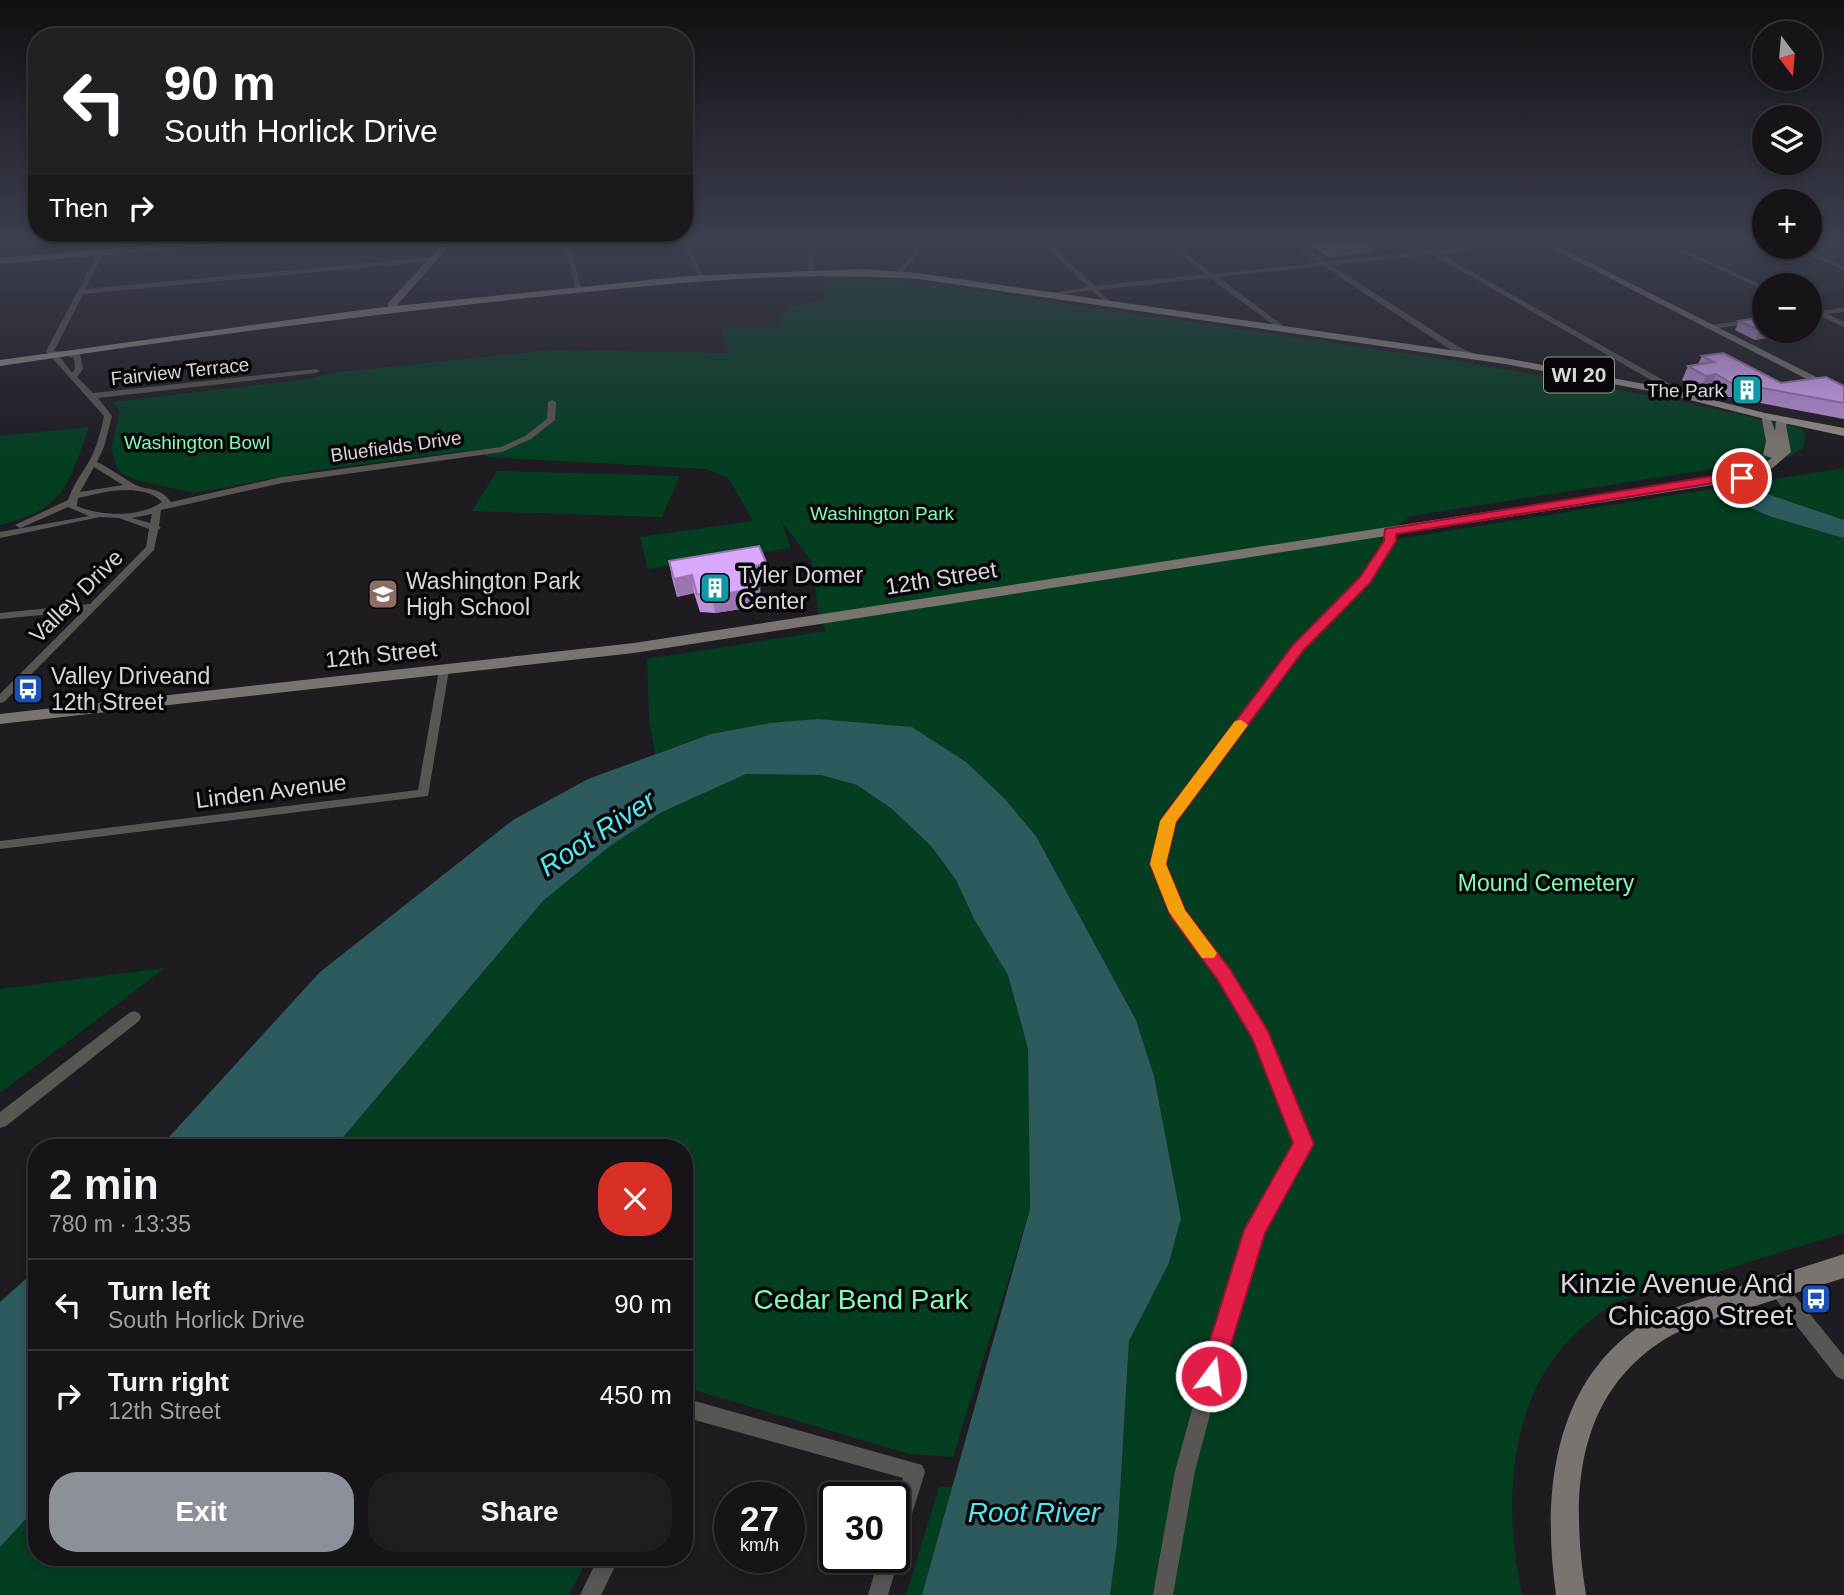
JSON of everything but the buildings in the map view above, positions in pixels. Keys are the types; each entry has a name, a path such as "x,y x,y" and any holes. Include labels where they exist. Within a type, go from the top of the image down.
{"main road":[{"name":"WI 20","path":"0,363 56,353 372,312"},
{"name":"WI 20","path":"1162,312 1471,356 1665,391 1786,421 1843,426"},
{"name":"WI 20","path":"1687,396 1843,426"},
{"path":"1765,416 1781,415 1843,426"}],"street":[{"path":"56,353 72,312"},
{"path":"1260,312 1283,330"},
{"path":"1400,312 1471,356"},
{"path":"1539,312 1667,386 1665,391"},
{"path":"1682,312 1844,395"},
{"path":"1822,316 1844,325"},
{"path":"1711,327 1752,322"},
{"path":"56,353 68,373 103,407 108,416 93,463 85,471 73,499 75,510 156,528"},
{"path":"56,353 77,356 79,369 74,376"},
{"name":"Fairview Terrace","path":"90,396 316,371"},
{"name":"Bluefields Drive","path":"160,508 220,493 346,470 502,449 541,430 551,420 552,402"},
{"name":"12th Street","path":"1720,478 1766,459 1772,450 1772,439 1765,416"},
{"name":"12th Street","path":"0,719 634,648 1720,478 1742,478 1774,466 1785,452 1780,424 1786,421"},
{"path":"93,463 133,488"},
{"path":"0,533 101,489 133,488 160,494"},
{"name":"Bluefields Drive","path":"160,494 220,493"},
{"name":"Valley Drive","path":"0,700 151,548 160,508 167,500 160,494"},
{"path":"0,533 160,508"},
{"path":"1163,1595 1185,1471 1230,1305 1255,1230 1303,1144 1261,1037 1224,974 1177,912 1158,864 1168,821 1298,648 1365,580 1390,541 1390,531"},
{"path":"0,616 92,607"},
{"name":"Linden Avenue","path":"0,845 424,793 444,670"},
{"path":"0,1121 134,1017"},
{"path":"1571,1595 1563,1539 1564,1487 1571,1446 1579,1423 1604,1377 1625,1354 1652,1333 1693,1314 1844,1266"},
{"path":"1777,1287 1844,1371"},
{"path":"693,1410 915,1472 910,1488"},
{"path":"590,1595 605,1566"},
{"path":"878,1595 885,1573"}],"green space":[{"path":"784,312 1124,312 1470,363 1683,402 1796,427 1805,432 1803,448 1789,457 1411,516 1390,531 1385,541 1844,468 1844,1233 1626,1299 1611,1306 1577,1332 1551,1363 1532,1397 1520,1434 1512,1514 1522,1595 1110,1595 1117,1543 1129,1341 1169,1263 1181,1218 1154,1076 1136,1020 1036,836 1005,799 966,762 912,727 770,723 711,734 655,754 649,718 647,659 826,631 818,611 812,562 781,521 791,548 648,569 640,537 753,521 728,478 706,469 487,457 483,449 318,470 194,493 136,480 121,473 116,466 111,447 120,413 113,402 309,379 330,373 552,350 729,353 722,328 781,328 780,316"},
{"name":"Washington Bowl","path":"89,427 69,479 52,502 39,511 0,525 0,436"},
{"path":"497,471 680,476 662,517 472,511"},
{"name":"Cedar Bend Park","path":"745,774 821,775 857,785 892,809 931,846 956,880 974,919 1008,975 1028,1049 1030,1209 953,1457 909,1454 693,1390 693,1139 342,1139 543,901 610,846 662,812"},
{"path":"165,968 0,1093 0,989"},
{"path":"939,1487 954,1487 922,1595 906,1595"},
{"path":"28,1517 28,1566 584,1566 569,1595 0,1595 0,1547"}],"water":[{"path":"1755,490 1844,520 1844,538 1772,517 1727,498 1731,493"},
{"name":"Root River","path":"818,719 912,727 966,762 1005,799 1036,836 1136,1020 1154,1076 1181,1218 1169,1263 1129,1341 1117,1543 1110,1595 922,1595 1030,1209 1028,1049 1008,975 974,919 956,880 931,846 892,809 857,785 821,775 746,774 662,812 610,846 543,901 342,1139 167,1139 320,972 513,820 588,779 711,734 770,723"},
{"path":"28,1277 28,1517 0,1547 0,1302"}],"slow traffic":[{"path":"1208,953 1177,912 1158,864 1168,821 1241,725"}],"place":[{"name":"The Park","path":"1747,390"},
{"name":"Tyler Domer Center","path":"715,588"},
{"name":"Washington Park High School","path":"383,594"},
{"name":"Valley Driveand 12th Street","path":"28,689"},
{"name":"Kinzie Avenue And Chicago Street","path":"1816,1299"}],"route":[{"path":"1211,1376 1230,1305 1255,1230 1303,1144 1261,1037 1224,974 1177,912 1158,864 1168,821 1298,648 1365,580 1390,541 1390,531 1720,478 1742,478"}],"park label":[{"name":"Washington Park","path":"882,513"},
{"name":"Mound Cemetery","path":"1546,883"}]}
